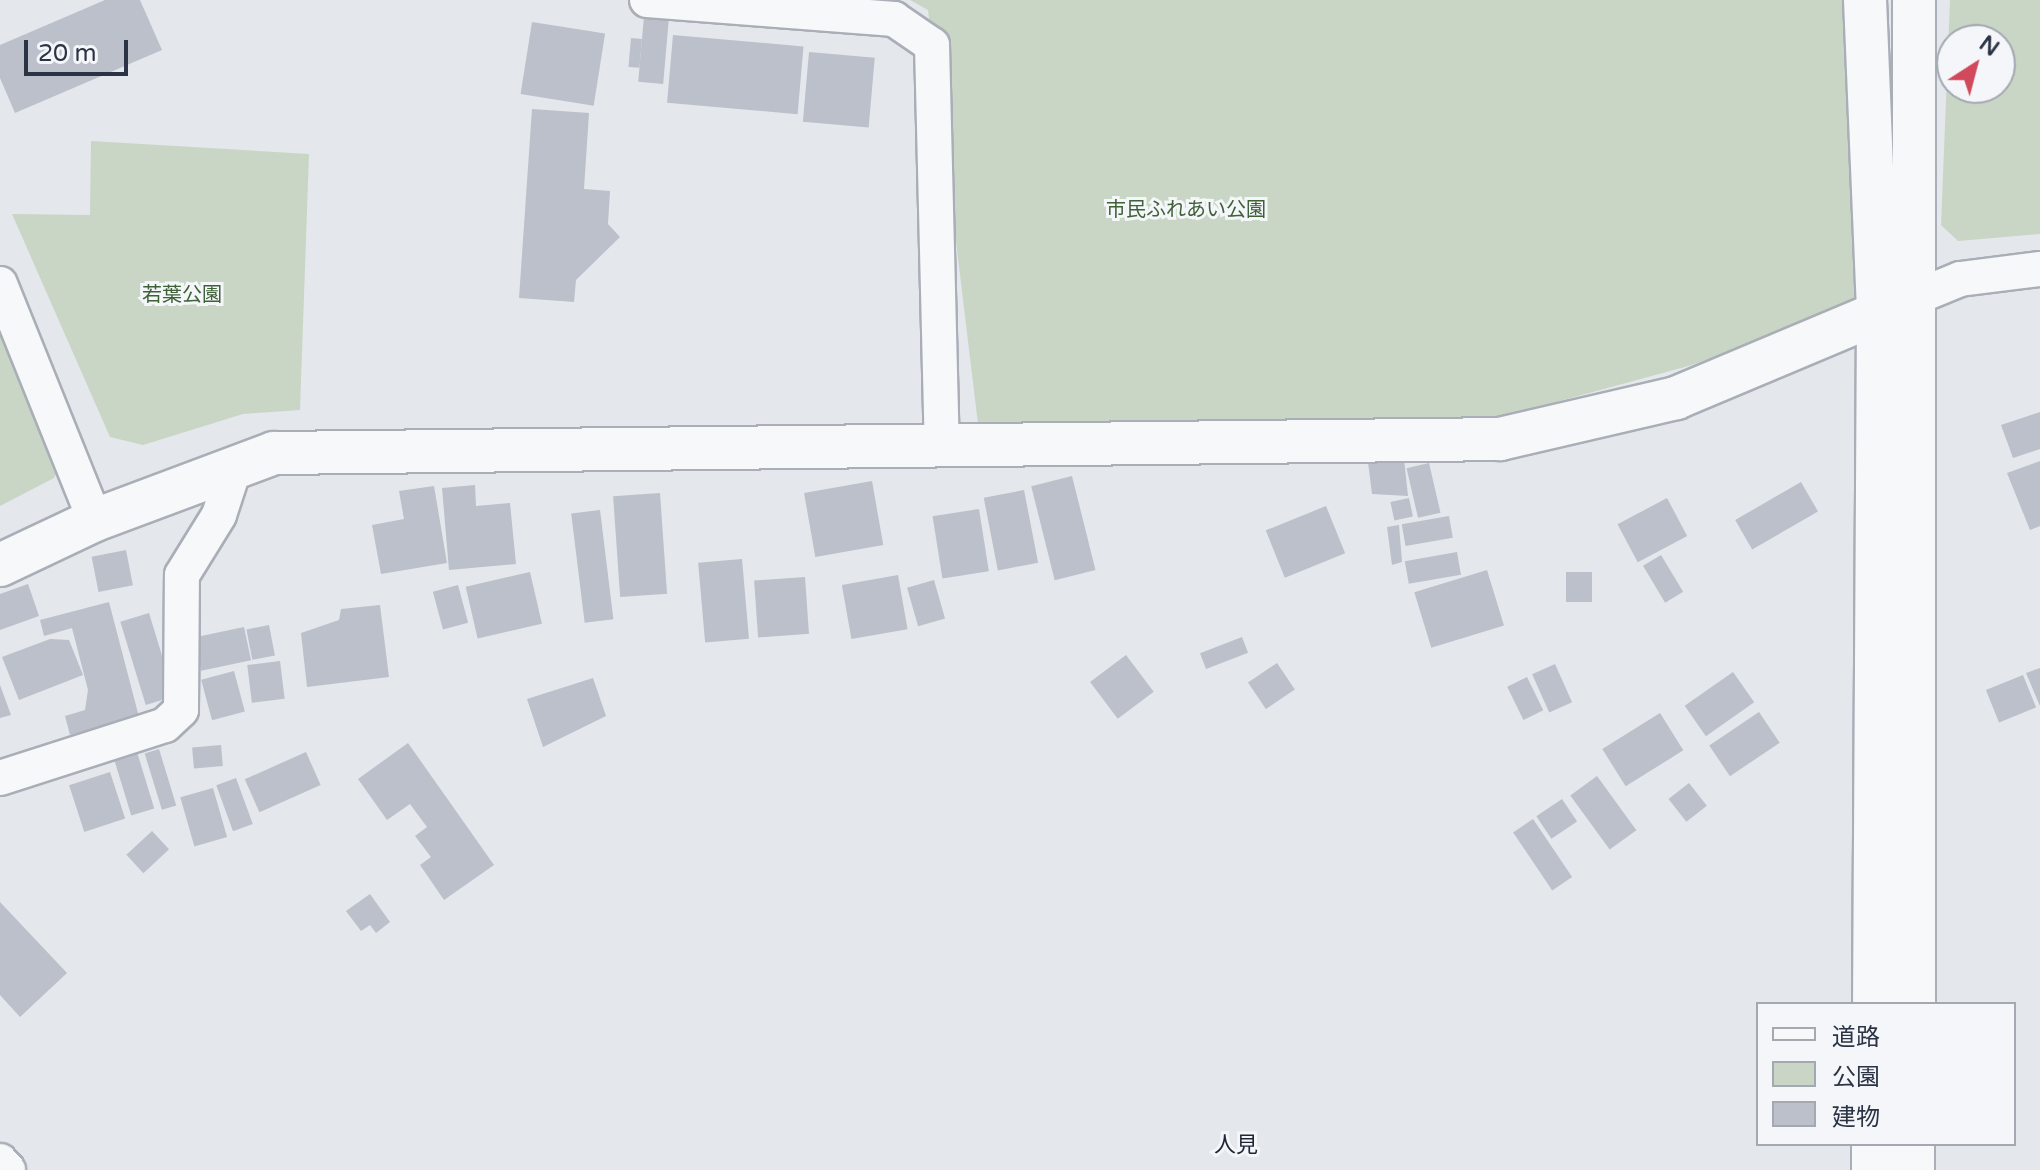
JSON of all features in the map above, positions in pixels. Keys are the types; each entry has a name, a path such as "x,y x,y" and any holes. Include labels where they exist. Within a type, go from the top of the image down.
{"street":[{"path":"647,0 894,19 932,45 942,449"},
{"path":"1865,0 1896,306 1914,1002"},
{"path":"1874,1002 1896,306 1914,0"},
{"path":"0,565 95,520 274,453 942,449 1500,439 1676,398 1960,279 2040,269"},
{"path":"0,284 95,520"},
{"path":"0,778 165,725 181,710 182,575 219,515 235,466"},
{"path":"1873,1146 1873,1170"},
{"path":"1913,1146 1913,1170"},
{"path":"0,1161 8,1170"}],"green space":[{"name":"市民ふれあい公園","path":"910,0 1844,0 1861,185 1858,294 1853,305 1692,365 1497,418 978,424 928,10"},
{"path":"1950,0 2040,0 2040,234 1958,241 1941,225 1946,104 2016,104 2016,24 1949,24"},
{"name":"若葉公園","path":"91,141 309,154 300,410 243,414 143,445 110,437 12,214 90,215"},
{"path":"0,322 61,465 54,478 0,506"}],"building":[{"path":"105,0 140,0 162,50 15,113 0,78 0,45"},
{"path":"644,16 669,18 663,84 638,82"},
{"path":"532,22 605,34 594,106 521,94"},
{"path":"673,35 804,46 798,114 667,103"},
{"path":"631,38 642,39 639,68 628,67"},
{"path":"809,52 875,58 869,127 803,122"},
{"path":"532,109 589,113 584,189 610,191 608,224 620,237 576,280 574,302 519,298"},
{"path":"2040,412 2040,449 2013,458 2001,425"},
{"path":"1404,459 1408,496 1372,494 1368,462"},
{"path":"2040,461 2040,526 2030,530 2007,473"},
{"path":"1429,463 1440,513 1418,518 1407,468"},
{"path":"1072,476 1095,570 1055,580 1031,486"},
{"path":"872,481 883,545 815,557 804,493"},
{"path":"1801,482 1818,511 1752,549 1735,520"},
{"path":"475,485 476,506 510,503 516,564 449,570 442,488"},
{"path":"434,486 447,563 381,574 372,525 404,519 399,491"},
{"path":"1024,490 1038,563 998,570 984,498"},
{"path":"660,493 667,594 620,597 613,496"},
{"path":"1409,498 1413,517 1394,521 1390,502"},
{"path":"1667,498 1687,536 1638,562 1618,524"},
{"path":"1326,506 1345,553 1285,578 1266,530"},
{"path":"979,509 989,571 942,579 933,516"},
{"path":"600,510 613,619 585,623 571,514"},
{"path":"1449,516 1453,538 1406,546 1402,524"},
{"path":"1399,525 1402,562 1392,565 1387,527"},
{"path":"126,550 133,585 99,592 92,557"},
{"path":"1457,552 1461,575 1409,584 1405,561"},
{"path":"1661,555 1683,592 1665,603 1643,566"},
{"path":"742,559 749,639 705,643 698,563"},
{"path":"1487,570 1504,625 1431,648 1414,592"},
{"path":"530,572 542,624 478,638 466,587"},
{"path":"1566,572 1592,572 1592,602 1566,602"},
{"path":"898,575 908,629 851,639 842,585"},
{"path":"805,577 809,634 758,637 754,581"},
{"path":"934,580 945,618 918,626 907,588"},
{"path":"28,584 39,616 0,630 0,594"},
{"path":"458,585 468,623 443,629 433,592"},
{"path":"109,602 139,717 70,735 65,716 85,710 88,690 72,628 44,636 40,620"},
{"path":"380,605 389,677 307,687 301,633 339,620 341,609"},
{"path":"149,613 174,696 146,705 120,622"},
{"path":"269,625 275,655 252,660 246,629"},
{"path":"244,627 251,660 201,671 194,638"},
{"path":"1242,637 1248,653 1206,669 1200,653"},
{"path":"50,639 69,640 83,675 19,700 2,657"},
{"path":"1126,655 1154,692 1118,719 1090,682"},
{"path":"280,661 285,699 252,703 247,665"},
{"path":"1277,663 1295,690 1266,709 1248,683"},
{"path":"1555,664 1572,702 1549,713 1532,674"},
{"path":"2040,668 2040,706 2026,673"},
{"path":"234,671 245,712 212,720 201,680"},
{"path":"1733,672 1754,702 1706,736 1685,706"},
{"path":"2023,675 2036,707 1999,722 1986,690"},
{"path":"1527,677 1543,710 1523,720 1507,687"},
{"path":"593,678 606,716 543,747 527,699"},
{"path":"0,685 11,715 0,718"},
{"path":"1759,712 1780,743 1730,776 1709,746"},
{"path":"1660,713 1683,750 1626,786 1602,749"},
{"path":"408,743 494,865 444,900 420,865 431,857 415,836 427,827 410,804 387,820 358,779"},
{"path":"221,745 223,766 194,768 192,748"},
{"path":"159,749 176,805 162,810 145,753"},
{"path":"137,752 154,808 131,815 114,759"},
{"path":"306,752 321,785 259,812 245,779"},
{"path":"110,772 125,819 84,832 69,785"},
{"path":"1597,776 1636,830 1610,850 1570,795"},
{"path":"236,778 253,824 233,831 216,785"},
{"path":"1689,783 1707,806 1686,822 1669,799"},
{"path":"213,788 227,837 194,846 180,797"},
{"path":"1562,799 1577,821 1551,839 1536,816"},
{"path":"1533,819 1572,877 1552,890 1513,832"},
{"path":"152,831 169,849 143,873 126,855"},
{"path":"370,894 390,922 376,933 370,925 361,931 346,911"},
{"path":"0,902 67,973 20,1017 0,995"}],"district":[{"name":"人見","path":"1236,1146"}]}
